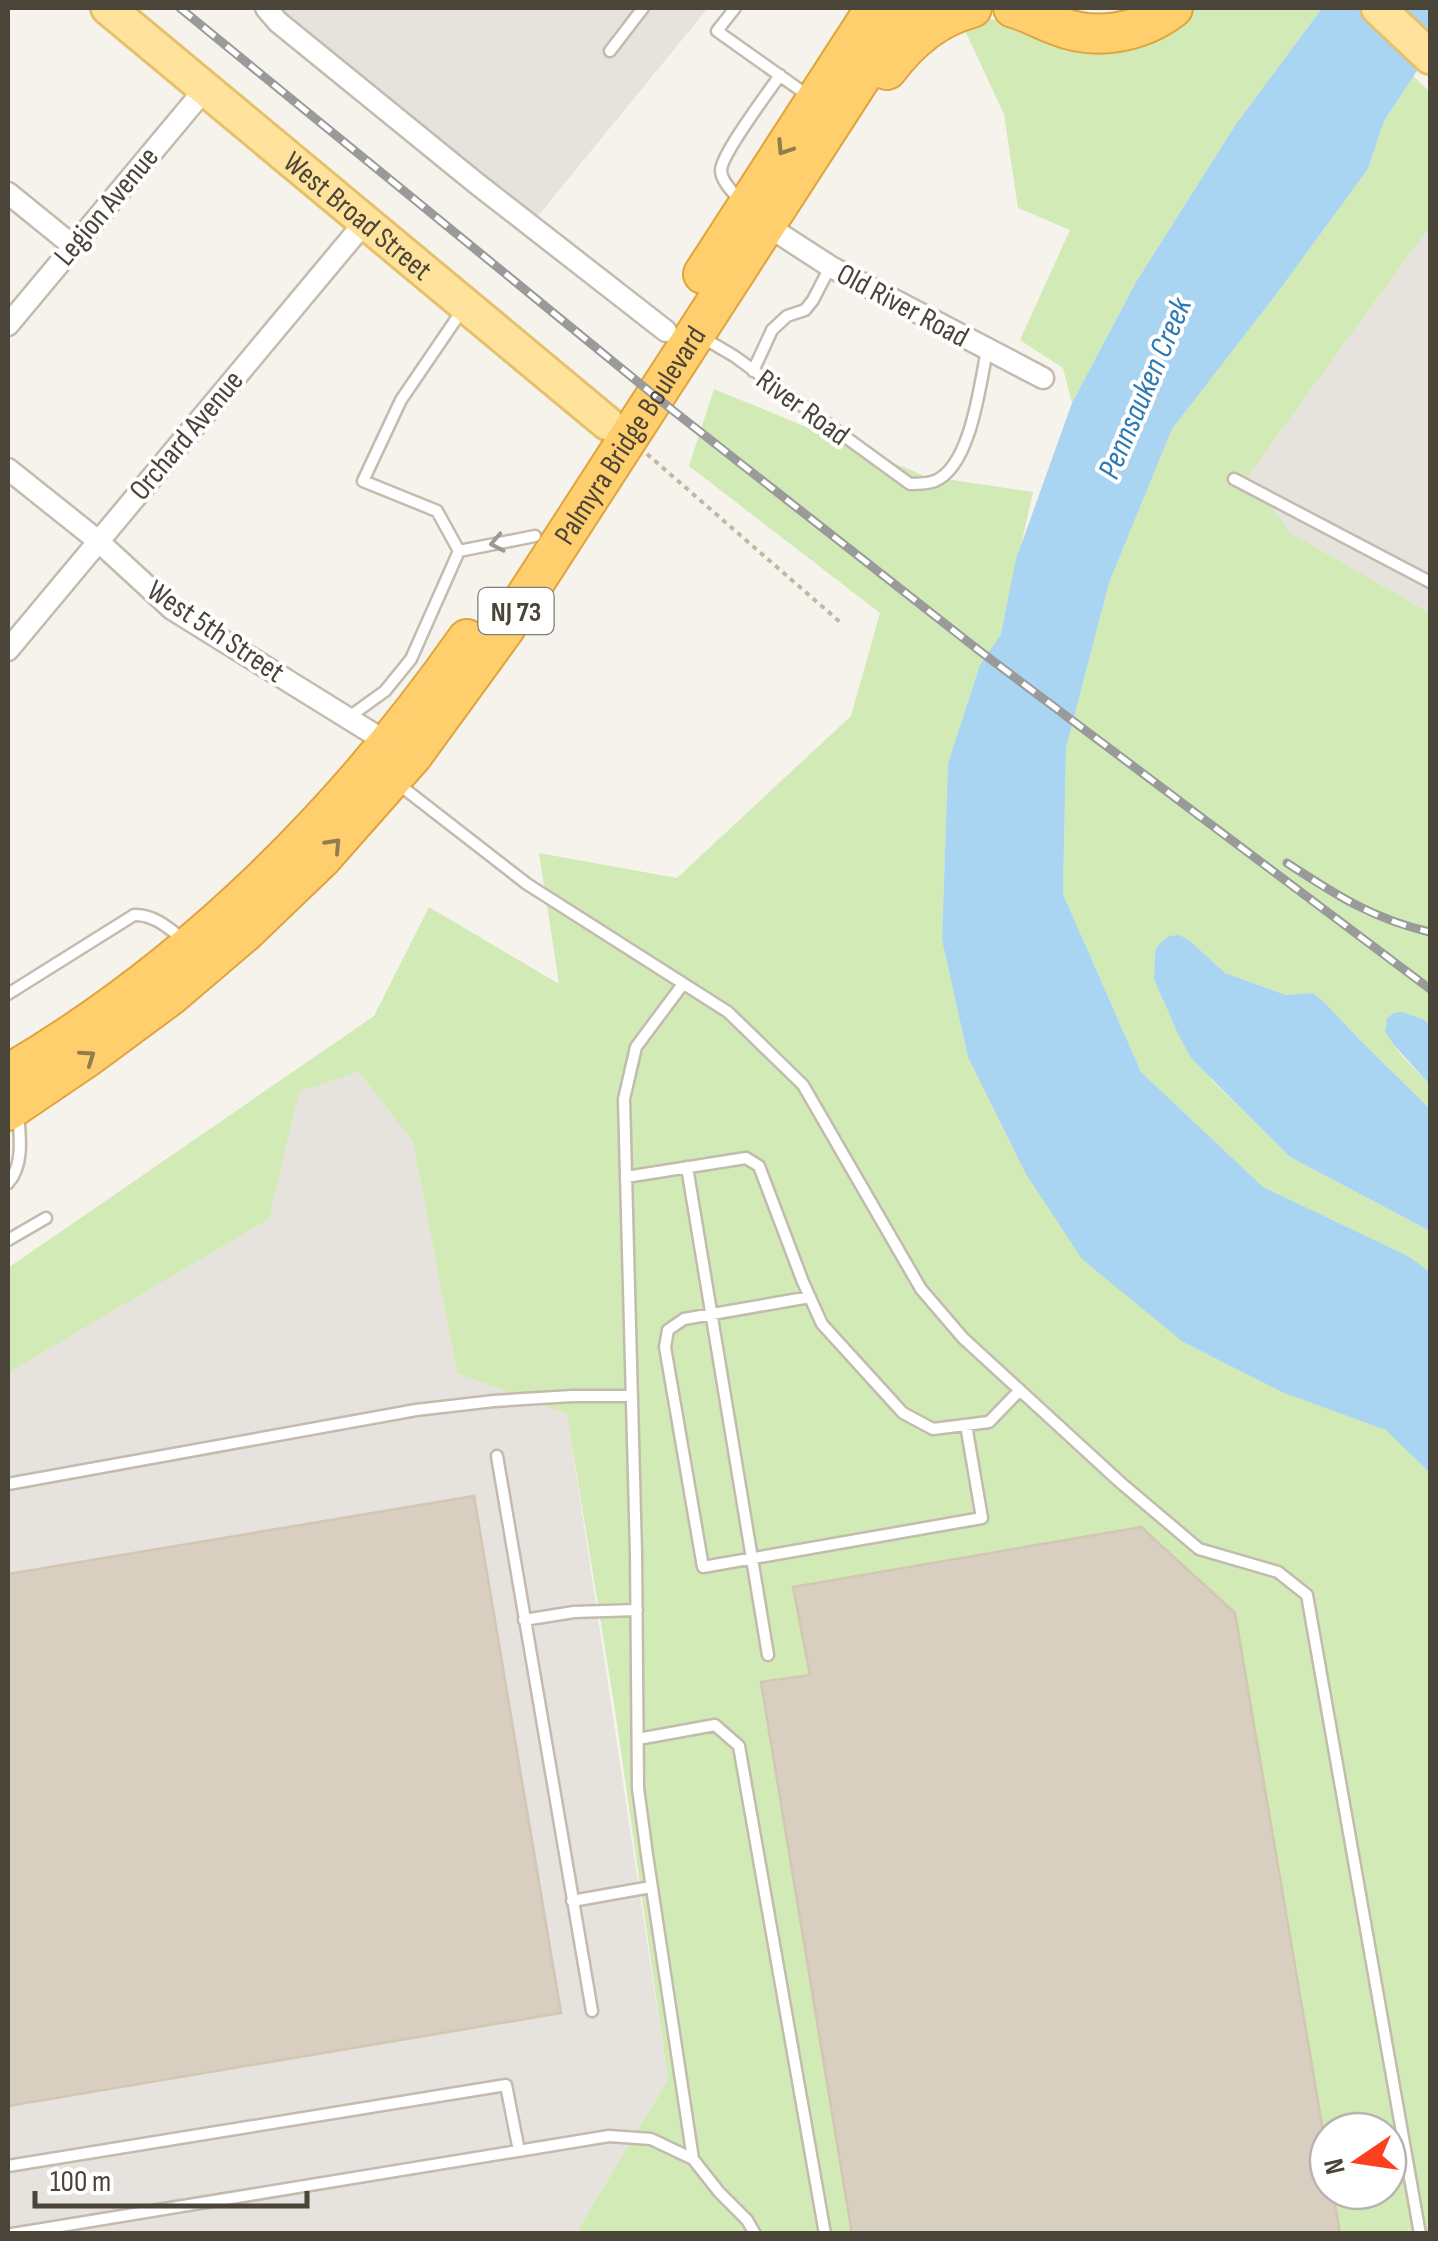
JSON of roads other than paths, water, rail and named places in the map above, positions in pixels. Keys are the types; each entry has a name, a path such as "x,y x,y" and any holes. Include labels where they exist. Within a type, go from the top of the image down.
{"highway":[{"name":"Palmyra Bridge Boulevard","path":"756,216 802,172 906,8"},
{"path":"802,172 900,53 938,22 972,8"},
{"path":"1013,8 1058,26 1092,34 1140,27 1173,8"},
{"path":"1072,8 1102,12 1128,8"},
{"name":"Palmyra Bridge Boulevard","path":"11,1097 84,1027 190,944 280,863 338,801 440,721 484,660 618,430 756,216 815,100 868,11"},
{"name":"Palmyra Bridge Boulevard","path":"11,1097 170,996 244,934 322,858 390,761 412,685 469,635 535,536 618,430"}],"main road":[{"name":"West Broad Street","path":"108,8 618,430"},
{"path":"1378,8 1430,57"}],"street":[{"path":"266,8 278,22 476,183 681,332"},
{"name":"Legion Avenue","path":"8,325 205,89"},
{"path":"8,193 72,246"},
{"name":"Old River Road","path":"756,216 830,266 1044,378"},
{"name":"Orchard Avenue","path":"8,650 366,222"},
{"name":"West 5th Street","path":"8,469 97,540 172,609 349,717 390,761"}],"lane":[{"path":"610,51 643,8"},
{"path":"735,8 717,31 815,100"},
{"path":"756,216 725,182 721,170 780,75"},
{"path":"753,370 772,330 788,316 805,310 830,266"},
{"path":"459,551 437,511 363,481 402,400 466,306"},
{"name":"River Road","path":"681,332 734,356 910,484 934,482 957,461 972,424 988,349"},
{"path":"1234,479 1430,582"},
{"path":"459,551 535,536"},
{"path":"349,717 385,692 412,685 411,660 459,551"},
{"path":"390,761 526,884 728,1012 803,1084 921,1289 963,1338 1199,1549 1278,1572 1307,1595 1420,2234"},
{"path":"8,994 134,915 145,914 190,944"},
{"path":"683,984 636,1047 624,1099 638,1788 693,2159"},
{"path":"8,1184 15,1176 21,1142 11,1097"},
{"path":"626,1178 746,1158 759,1166 822,1324 903,1413 933,1430 989,1422 1020,1390"},
{"path":"687,1167 768,1655"},
{"path":"8,1240 46,1218"},
{"path":"810,1297 684,1320 668,1330 664,1347 703,1566 982,1518 966,1425"},
{"path":"8,1484 416,1410 513,1400 632,1396"},
{"path":"498,1456 592,2011"},
{"path":"524,1620 574,1612 637,1610"},
{"path":"638,1738 714,1725 739,1746 826,2234"},
{"path":"572,1900 651,1887"},
{"path":"8,2166 506,2085 519,2151"},
{"path":"12,2234 609,2136 651,2139 693,2159 755,2234"}],"water":[{"name":"Pennsauken Creek","path":"1322,8 1430,8 1430,51 1384,121 1368,169 1172,429 1109,583 1066,748 1063,894 1141,1072 1263,1187 1408,1256 1430,1272 1430,1473 1386,1430 1284,1393 1183,1342 1082,1259 1026,1174 968,1057 942,940 948,763 980,665 1001,634 1016,559 1072,403 1136,282 1236,124"},
{"path":"1179,935 1225,973 1286,995 1313,993 1430,1109 1430,1231 1290,1157 1191,1058 1154,979 1155,951 1170,936"},
{"path":"1403,1012 1430,1025 1430,1085 1385,1031 1387,1018"}],"railway":[{"path":"180,8 671,409 981,652 1430,989"},
{"path":"1287,863 1373,913 1430,932"}]}
